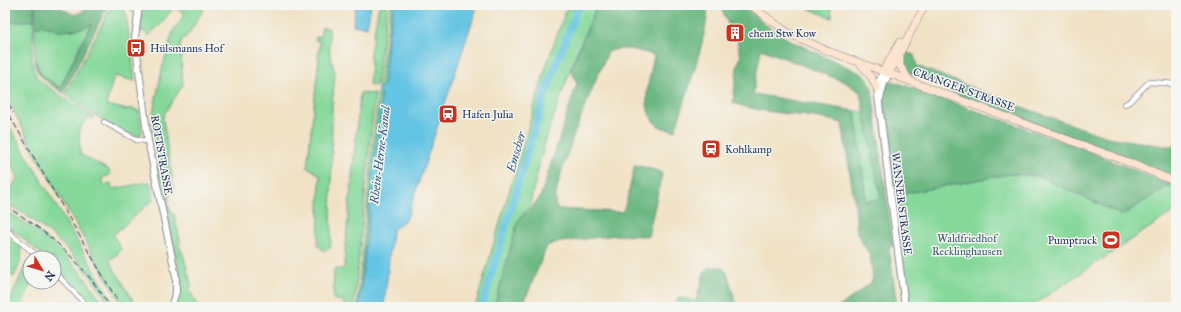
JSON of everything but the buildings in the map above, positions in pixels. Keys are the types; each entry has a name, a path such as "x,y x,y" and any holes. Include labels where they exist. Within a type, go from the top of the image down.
{"main road":[{"name":"CRANGER STRASSE","path":"750,5 790,34 860,63 1165,176 1176,182"},
{"path":"886,72 921,5"},
{"path":"910,82 900,66 900,46 925,5"},
{"path":"860,63 871,77 877,88"}],"street":[{"path":"128,5 138,8"},
{"name":"ROTTSTRASSE","path":"138,8 136,48 148,141 176,271 176,292 171,307"},
{"name":"WANNER STRASSE","path":"886,72 877,88 905,307"},
{"name":"WANNER STRASSE","path":"879,104 886,72"},
{"path":"1125,104 1130,102 1149,82 1176,84"},
{"path":"104,122 137,140 148,141"},
{"path":"5,229 30,250"},
{"path":"62,279 88,307"}],"green space":[{"path":"10,5 34,5 34,20 5,23 5,11 9,10"},
{"path":"35,5 62,5 61,8 74,15 82,12 88,5 108,5 63,93 44,80 36,67 35,61 42,75 60,88 92,24 83,28 65,31 58,31 51,27 35,26"},
{"path":"112,5 120,5 126,13 135,81 114,76 106,105 139,111 142,133 139,136 122,131 65,94"},
{"path":"144,5 206,5 190,32 181,42 183,85 164,114 163,119 174,190 169,196 168,205 174,215 180,240 179,246 184,257 191,284 190,290 197,306 202,307 175,307 180,284 179,271 158,175 152,118 162,69 173,31 185,14 174,7 161,24 148,36 145,31 140,32"},
{"path":"379,5 388,5 376,86 369,85 371,60 369,59"},
{"path":"391,5 394,5 389,32 383,85 378,89"},
{"path":"568,5 597,5 575,57 545,141 529,207 518,221 494,307 475,307 549,57"},
{"path":"597,5 707,5 705,29 701,47 675,131 657,125 650,116 647,90 654,55 637,50 625,49 608,52 575,133 559,181 556,199 557,209 622,212 628,197 635,165 659,171 662,174 648,236 616,235 554,243 547,246 522,307 494,307 518,221 540,198 577,83 571,69"},
{"path":"720,5 742,5 771,29 791,41 860,73 868,79 872,90 893,246 889,247 897,307 839,307 871,283 873,278 870,255 857,234 855,204 842,123 815,117 760,110 733,103 736,72 741,57 736,36 731,31","holes":["761,49 845,82 860,92 881,199 866,201 855,111 753,94"]},
{"path":"801,5 831,5 832,18"},
{"path":"34,20 32,57 36,76 54,91 94,117 92,119 89,117 79,129 80,154 109,170 110,175 102,178 104,185 111,183 112,189 150,182 154,199 113,235 121,249 117,255 109,260 137,307 123,307 36,155 5,93 5,23"},
{"path":"92,24 81,43 60,88 42,75 35,61 35,26 68,30"},
{"path":"322,27 329,28 330,55 335,73 332,106 331,243 330,248 324,251 318,246 320,176 313,170 307,168 319,58 320,42 316,41 316,37 320,37"},
{"path":"905,52 914,55 917,66 1024,108 1107,137 1164,146 1176,146 1176,177 1116,153 1115,150 1105,150 957,95 938,84 907,72 904,63"},
{"path":"889,80 1078,147 1170,185 1122,215 1039,176 1009,174 896,195 888,153 884,120 884,104"},
{"path":"360,93 375,94 354,307 344,307 343,301 333,299 334,269 344,269"},
{"path":"378,93 381,94 381,98 359,307 357,307"},
{"path":"855,111 865,112 882,199 866,201"},
{"path":"5,119 116,307 111,307 90,276 65,248 37,223 5,203 5,195 7,196 18,177 5,152"},
{"name":"Waldfriedhof Recklinghausen","path":"1009,174 1039,176 1122,215 1176,180 1176,210 1030,307 907,307 896,195"},
{"path":"5,210 35,230 59,250 37,250 17,233 5,226"},
{"path":"14,239 21,248 21,257 14,277 5,273 5,240"},
{"path":"62,253 85,278 105,307 92,307 62,275"},
{"path":"722,267 727,273 737,307 675,307 678,297 696,301 704,273 709,268"},
{"path":"22,273 22,290 28,290 22,307 7,307"}],"water":[{"path":"356,5 371,5 367,27 353,25"},
{"name":"Rhein-Herne-Kanal","path":"394,5 472,5 476,10 407,218 392,231 384,307 359,307 381,98 381,94 378,93 378,89 383,85 389,32"}],"waterway":[{"name":"Emscher","path":"482,307 544,97 579,5"}],"railway":[{"path":"5,96 13,113"},
{"path":"5,108 121,307"},
{"path":"5,206 36,226 64,250 89,277 110,307"}],"place":[{"name":"ehem Stw Kow","path":"735,33"},
{"name":"Hülsmanns Hof","path":"136,48"},
{"name":"Hafen Julia","path":"448,114"},
{"name":"Kohlkamp","path":"711,149"},
{"name":"Pumptrack","path":"1111,240"}]}
